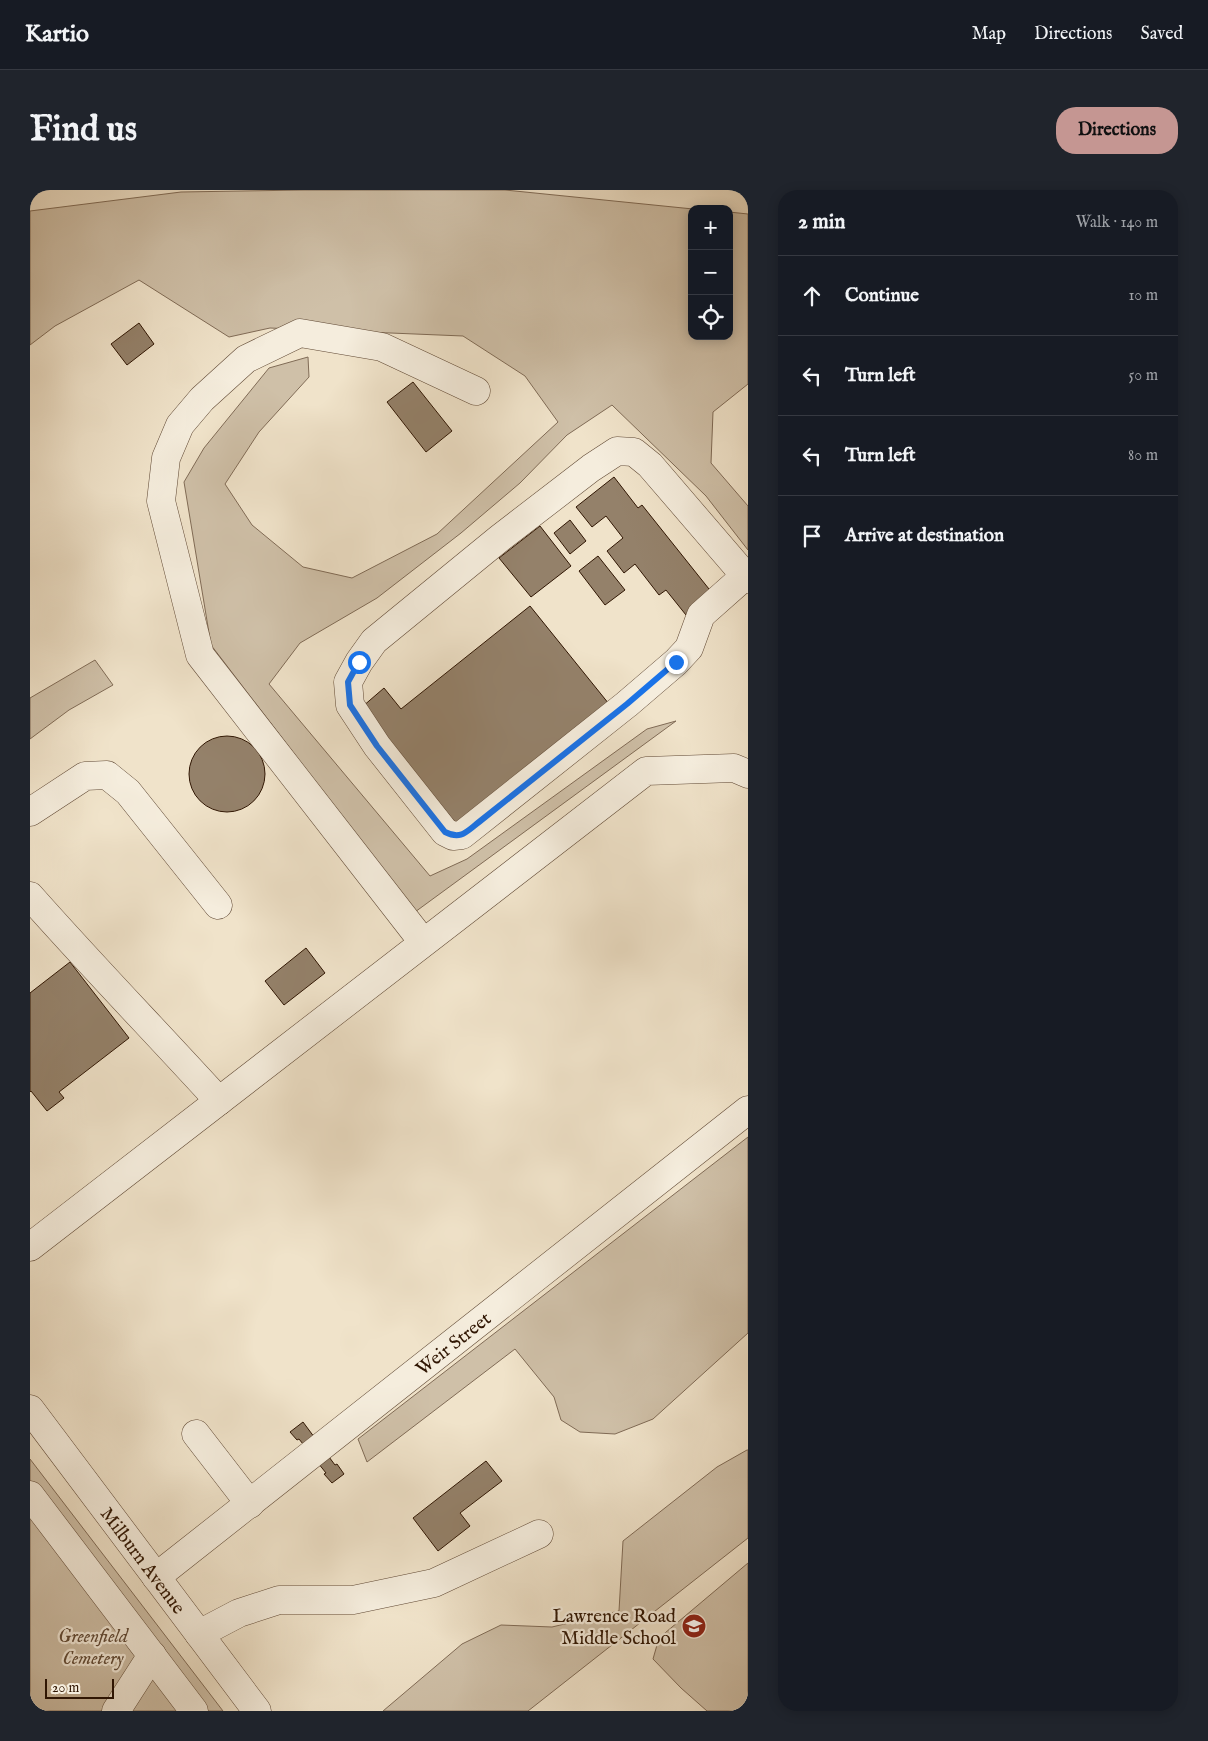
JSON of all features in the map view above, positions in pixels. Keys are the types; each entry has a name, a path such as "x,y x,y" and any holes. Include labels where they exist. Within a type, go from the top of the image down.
{"street":[{"path":"423,942 200,655 161,501 166,458 180,424 202,399 246,358 300,333 382,347 476,391"},
{"path":"617,451 634,452 650,465 746,578 701,615 688,648 676,662 627,704 462,836 453,836 445,832 377,746 350,705 348,682 374,641 515,526 590,468 617,451"},
{"path":"30,1247 646,771 734,768 748,774"},
{"path":"30,812 85,776 107,775 128,792 218,906"},
{"path":"30,896 92,966 219,1100"},
{"name":"Weir Street","path":"156,1577 748,1110"},
{"name":"Milburn Avenue","path":"32,1416 257,1711"},
{"path":"196,1434 250,1504"},
{"path":"30,1495 194,1711"},
{"path":"199,1634 239,1613 279,1600 353,1600 434,1583 539,1534"},
{"path":"116,1711 152,1655"}],"green space":[{"path":"505,190 688,208 688,340 733,340 733,212 748,214 748,384 713,412 711,463 748,506 748,550 706,496 612,405 567,435 520,483 461,533 377,598 300,643 269,684 430,876 467,859 647,729 676,721 415,912 211,645 184,482 204,448 269,368 308,357 309,377 259,432 225,484 252,525 303,567 352,578 437,534 558,422 525,376 463,336 270,328 229,337 139,280 55,326 30,345 30,211 181,192"},
{"path":"95,660 113,685 69,710 30,739 30,698"},
{"path":"748,1137 748,1333 653,1419 615,1434 580,1432 561,1420 554,1397 515,1349 367,1462 358,1439"},
{"path":"747,1450 748,1538 528,1711 383,1711 462,1644 501,1625 552,1627 619,1611 623,1541 717,1467"},
{"name":"Greenfield Cemetery","path":"30,1459 223,1711 30,1711"},
{"path":"748,1563 748,1711 707,1711 653,1659 659,1638"}],"building":[{"path":"139,323 154,344 127,365 111,344"},
{"path":"413,382 452,431 426,452 387,402"},
{"path":"614,477 638,508 642,505 713,594 686,615 666,590 659,595 635,564 624,573 607,551 623,538 606,516 592,527 576,507"},
{"path":"570,520 586,541 570,554 554,533"},
{"path":"540,526 571,566 531,597 499,558"},
{"path":"598,556 625,590 605,605 579,571"},
{"path":"530,606 609,704 458,826 362,707 384,688 401,709"},
{"path":"227,736 242,739 254,747 262,759 265,774 262,789 254,801 242,809 227,812 212,809 200,801 192,789 189,774 192,759 200,747 212,739"},
{"path":"306,948 325,973 284,1005 265,981"},
{"path":"70,962 129,1038 59,1092 64,1098 47,1111 30,1092 30,993"},
{"path":"303,1422 344,1474 332,1483 299,1439 297,1440 290,1432"},
{"path":"486,1461 502,1481 460,1513 470,1526 438,1551 413,1518"}],"place":[{"name":"Lawrence Road Middle School","path":"694,1626"}],"route":[{"path":"359,662 348,682 350,705 377,746 445,832 453,836 462,836 627,704 676,662"}]}
